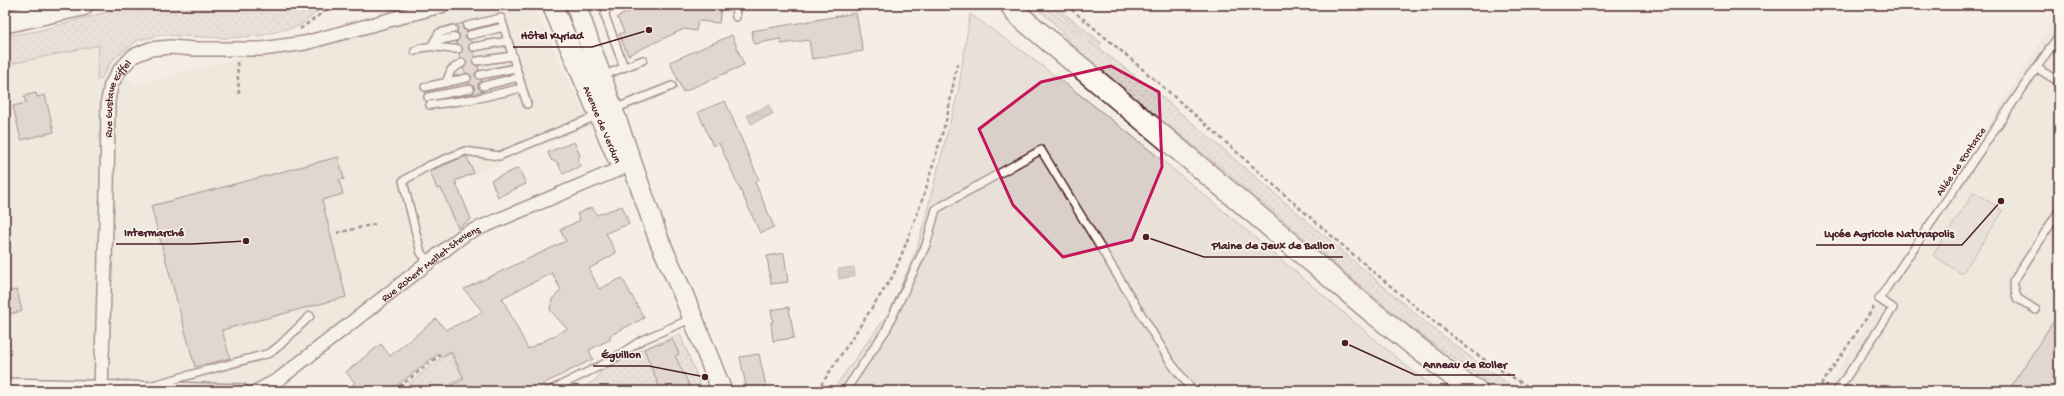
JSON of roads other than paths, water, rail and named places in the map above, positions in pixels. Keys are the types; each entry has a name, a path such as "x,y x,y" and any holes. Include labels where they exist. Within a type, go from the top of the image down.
{"main road":[{"path":"5,22 82,5"},
{"name":"Avenue de Verdun","path":"552,5 593,80 659,240 693,317 722,391"},
{"name":"Avenue de Verdun","path":"576,5 593,80"},
{"path":"998,5 1014,9 1365,306 1457,379 1477,391"},
{"name":"Avenue de Verdun","path":"606,113 622,168 643,215 659,240"}],"street":[{"name":"Rue Gustave Eiffel","path":"101,389 107,199 108,101 111,85 119,71 133,56 150,49 171,47 236,50 262,49 305,43 442,5"},
{"name":"Rue Robert Mallet-Stevens","path":"257,391 278,380 465,234 622,168"},
{"path":"5,385 101,389 141,388 242,391"}],"lane":[{"path":"607,5 607,21 624,67"},
{"path":"735,5 736,17"},
{"path":"467,26 501,18 528,104"},
{"path":"470,35 504,26"},
{"path":"433,45 440,33 453,29"},
{"name":"Allée de Fontarce","path":"1837,391 1893,308 1880,299 2059,35"},
{"path":"415,51 433,45 441,40 455,37"},
{"path":"473,47 508,41"},
{"path":"433,45 449,50 458,49"},
{"path":"477,61 513,56"},
{"path":"593,80 643,60"},
{"path":"446,82 451,70 462,64"},
{"path":"480,75 516,68"},
{"path":"2037,68 2059,82"},
{"path":"483,86 519,77"},
{"path":"425,87 467,78"},
{"path":"429,262 421,254 403,181 426,167 465,150 499,156 672,86"},
{"path":"430,105 476,99 522,88"},
{"path":"428,97 470,89"},
{"path":"845,391 886,330 926,246 936,209 1040,150 1171,363 1193,391"},
{"path":"2036,310 2017,298 2013,282 2059,211"},
{"path":"141,388 270,353 310,316"},
{"path":"549,391 610,360 642,340 693,317"}],"water":[{"path":"769,105 773,114 751,124 747,115"},
{"path":"854,267 855,276 839,279 838,269"}],"place":[{"name":"Hôtel Kyriad","path":"649,30"},
{"name":"Lycée Agricole Naturapolis","path":"2001,201"},
{"name":"Plaine de Jeux de Ballon","path":"1146,237"},
{"name":"Intermarché","path":"246,241"},
{"name":"Anneau de Roller","path":"1345,343"},
{"name":"Éguillon","path":"705,377"}]}
